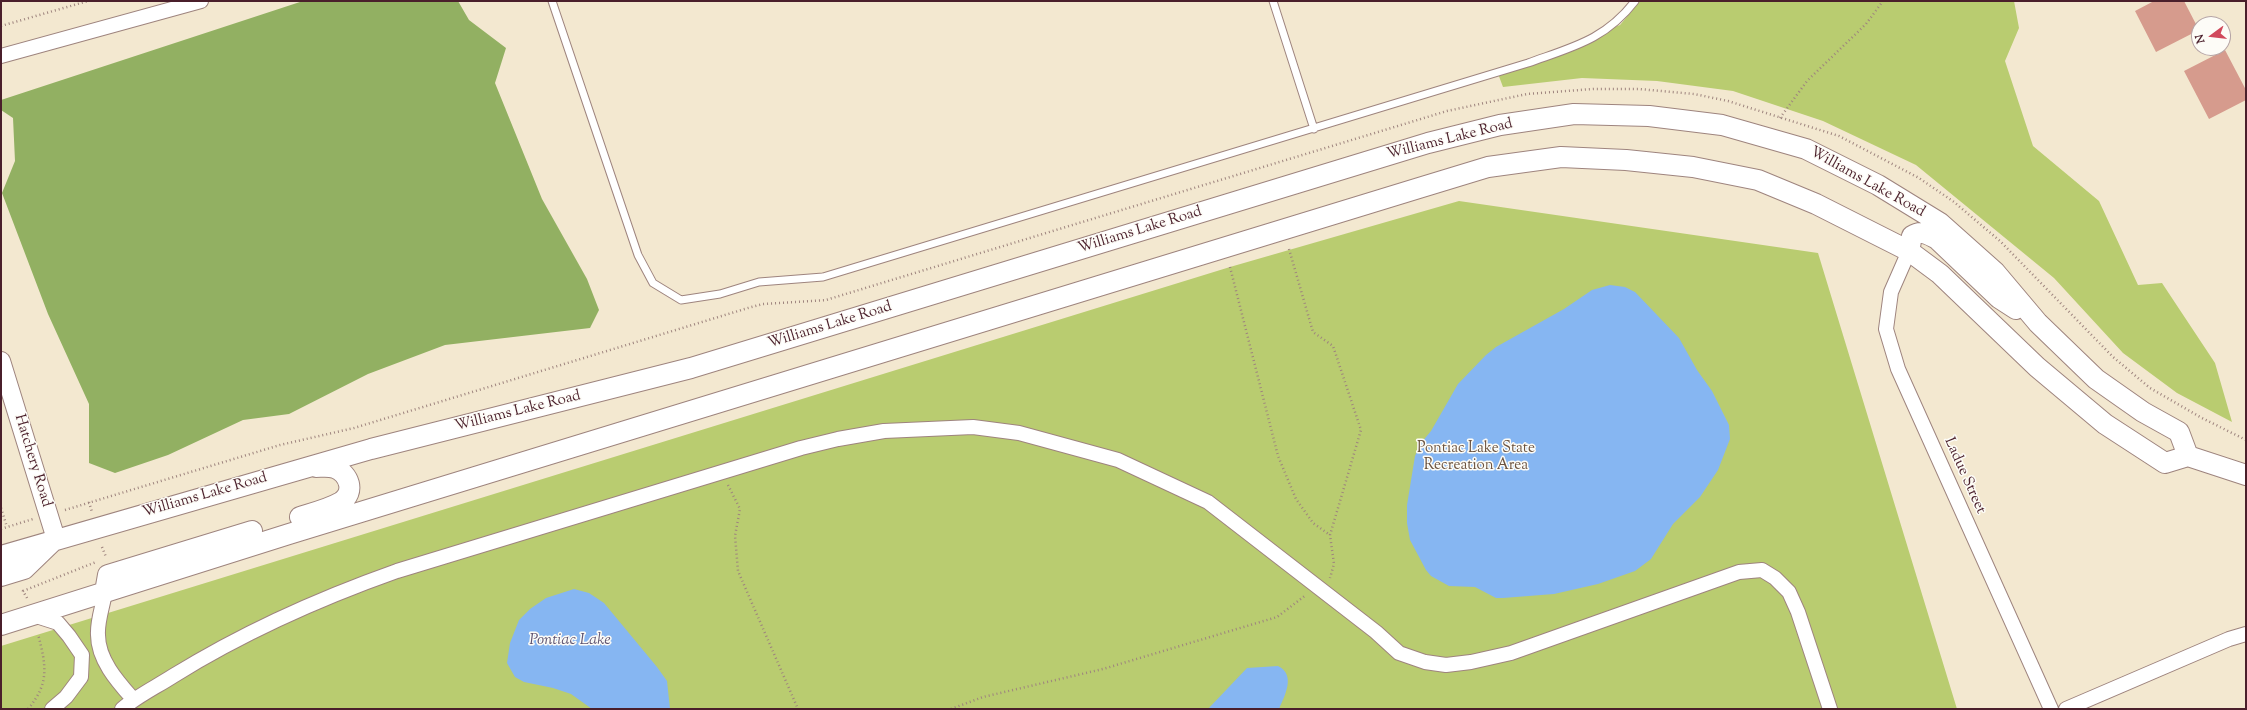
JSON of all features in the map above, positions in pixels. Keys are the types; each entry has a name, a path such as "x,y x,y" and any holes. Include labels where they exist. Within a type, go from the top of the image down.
{"main road":[{"name":"Williams Lake Road","path":"1,556 310,466 691,368 1428,143 1500,125 1574,114 1648,116 1722,126 1806,149 1878,185 1940,223 1995,272 2038,323 2096,379 2143,412 2179,432 2188,456"},
{"path":"1,625 33,617 105,592 296,532 1488,167 1561,157 1626,160 1693,167 1758,180 1816,204 1909,251 1940,274 2038,367 2105,424 2165,463 2188,456 2246,475"},
{"path":"1909,251 1912,236 1915,234 1926,233 1937,239 1999,298 2038,323"},
{"path":"1974,306 2025,338 2075,386 2091,390 2097,388 2096,379"},
{"path":"105,592 108,576 320,510 341,502 349,494 350,484 346,475 334,468 310,466"},
{"path":"1,576 24,570 56,539"}],"street":[{"path":"1,56 201,1"},
{"name":"Ladue Street","path":"1909,251 1890,292 1886,329 1898,368 2051,709"},
{"name":"Hatchery Road","path":"1,361 56,539"},
{"path":"122,709 133,699 217,650 270,622 348,588 397,571 801,448 838,439 884,431 973,427 1019,433 1118,460 1208,502 1376,632 1399,653 1425,662 1446,665 1511,652 1739,572 1762,570 1775,578 1788,592 1798,612 1830,709"},
{"path":"105,592 98,636 102,655 115,679 133,699"},
{"path":"33,617 58,623 82,655 81,677 66,697 52,709"},
{"path":"2066,709 2229,639 2246,634"}],"lane":[{"path":"552,1 638,255 653,283 681,300 720,294 759,282 823,277 1521,65 1596,38 1615,23 1635,1"},
{"path":"1273,1 1314,129"}],"path":[{"path":"1,26 88,1"},
{"path":"1780,118 1807,81 1866,24 1883,1"},
{"path":"1290,249 1314,332 1333,346 1361,430 1330,535 1334,564 1326,594"},
{"path":"1230,267 1278,456 1296,499 1313,523 1330,535"},
{"path":"721,472 740,509 734,536 738,571 798,709"},
{"path":"89,502 92,514"},
{"path":"1,508 7,527"},
{"path":"28,709 36,699 45,675 44,659 33,617 23,590 106,558 102,546"},
{"path":"951,709 983,697 1103,668 1277,617 1305,596 1314,584"}],"green space":[{"path":"303,1 458,1 469,20 506,48 495,83 542,199 587,279 599,310 590,328 445,345 368,374 289,414 243,420 168,455 115,473 89,463 89,404 48,314 2,193 15,161 13,118 1,110 1,100"},
{"path":"1640,1 2014,1 2019,28 2005,61 2033,146 2099,201 2138,285 2162,283 2215,363 2232,422 2177,393 2123,353 2054,278 1916,165 1823,121 1733,91 1657,81 1582,78 1503,87 1497,71 1620,25"},
{"name":"Pontiac Lake State Recreation Area","path":"1459,201 1818,253 1957,709 1,709 1,646 1230,267"}],"water":[{"path":"1610,285 1625,287 1635,292 1679,338 1697,370 1712,391 1729,425 1730,439 1718,470 1700,497 1673,524 1651,559 1635,571 1598,584 1554,594 1503,598 1496,598 1475,587 1449,586 1431,576 1426,570 1410,540 1407,523 1407,505 1415,456 1421,443 1431,431 1458,384 1486,355 1496,347 1564,309 1592,290"},
{"name":"Pontiac Lake","path":"574,589 589,593 604,603 657,667 667,681 670,709 592,709 571,694 553,688 524,682 515,677 507,663 510,643 519,620 530,609 546,598"},
{"path":"1278,666 1287,675 1288,680 1288,686 1279,709 1208,709 1247,668"}],"building":[{"path":"2154,1 2184,1 2192,16 2191,34 2156,52 2135,11"},
{"path":"2213,56 2228,56 2246,90 2246,100 2209,119 2184,71"}]}
